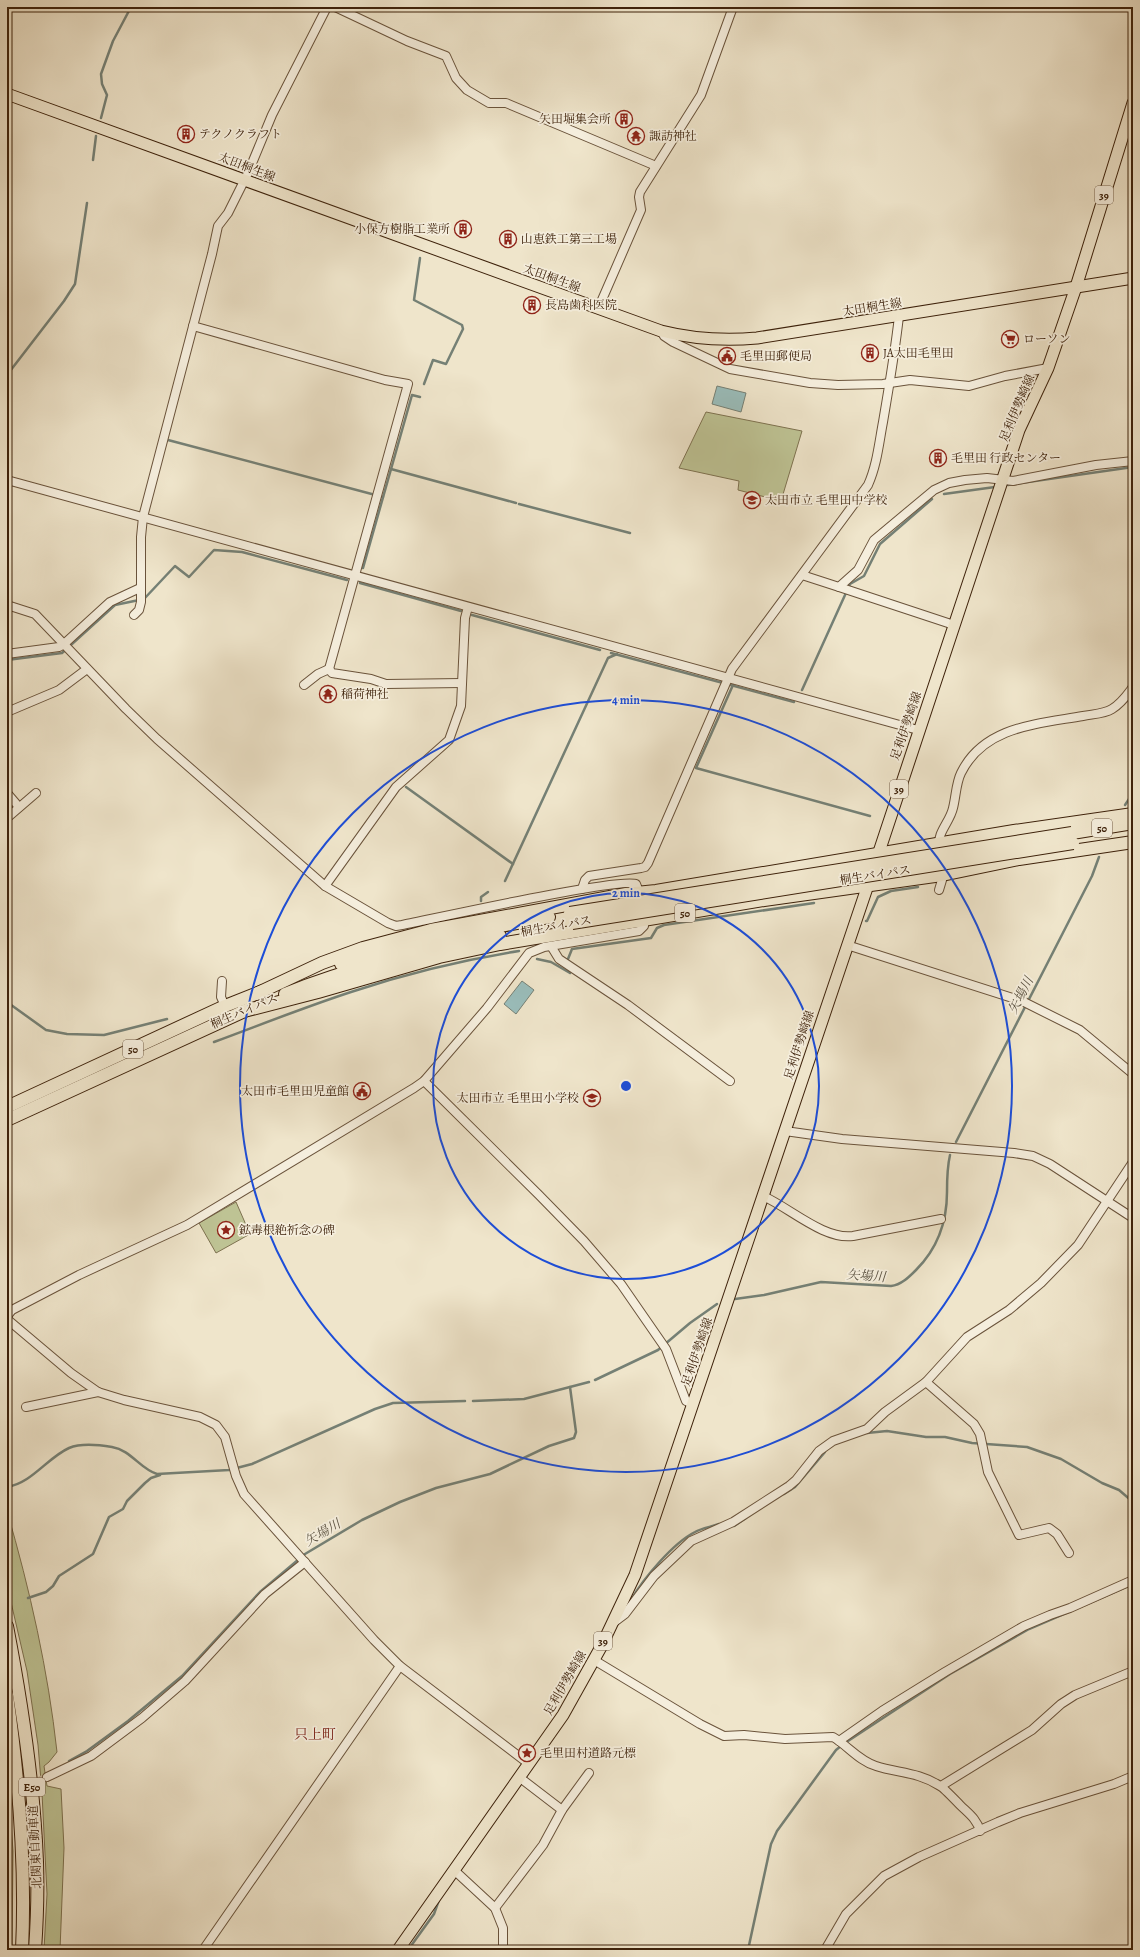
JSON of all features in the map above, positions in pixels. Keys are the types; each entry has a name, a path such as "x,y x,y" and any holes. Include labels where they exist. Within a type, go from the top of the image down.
{"highway":[{"name":"50","path":"256,994 329,960 363,948 430,930 640,892 1014,831 1133,814"},
{"name":"桐生バイパス","path":"9,1113 225,1006 312,973 379,952 431,938 571,918 1073,838 1133,823"},
{"name":"桐生バイパス","path":"1073,838 1133,834"},
{"name":"50","path":"244,1011 318,992 439,957 589,928 764,900 942,875 1019,859 1133,842"},
{"name":"桐生バイパス","path":"9,1113 309,984 408,955 571,918"},
{"name":"北関東自動車道","path":"7,1626 24,1718 34,1816 37,1862 36,1950"},
{"name":"北関東自動車道","path":"7,1696 15,1754 23,1859 22,1950"}],"main road":[{"name":"太田桐生線","path":"7,94 598,309 661,331 703,339 743,340 1133,278"},
{"name":"足利伊勢崎線","path":"398,1950 563,1715 594,1660 635,1575 785,1131 846,945 878,854 918,730 1004,480 1019,430 1048,368 1076,287 1133,102"}],"street":[{"path":"134,615 139,610 141,595 141,537 143,517 218,226 228,213 272,115 327,7"},
{"path":"335,7 407,41 446,56 456,78 467,90 487,102 506,103 656,166"},
{"path":"598,309 641,210 639,197 640,192 701,95 733,7"},
{"path":"582,890 585,880 589,876 641,868 648,864 732,670 862,494 872,476 891,382 898,316"},
{"path":"193,326 385,380 408,384 329,669 318,674 304,685"},
{"path":"661,331 666,338 730,369 810,383 864,385 910,380 969,386 1005,376 1048,368"},
{"path":"845,589 858,570 874,540 934,490 949,483 987,478 1013,482 1096,465 1133,461"},
{"path":"7,480 468,607 727,681 918,730"},
{"path":"802,575 954,625"},
{"path":"7,654 67,647 110,602 141,595"},
{"path":"7,605 35,614 87,669 162,744 325,886 388,923 396,926 402,925 582,890 633,882 636,884 640,892 644,920 644,926 639,931 551,946 536,949 529,953 487,1008 424,1081 187,1225 79,1275 12,1310 7,1316"},
{"path":"325,886 396,787 449,740 461,706 465,618 468,607"},
{"path":"7,712 59,690 87,669"},
{"path":"329,669 332,673 371,678 386,684 462,683"},
{"path":"939,890 942,875 938,844 947,820 952,813 961,774 974,754 986,743 1001,734 1013,730 1048,721 1106,712 1122,702 1133,687"},
{"path":"7,793 19,807"},
{"path":"7,818 36,793"},
{"path":"846,945 1022,1001 1080,1030 1133,1074"},
{"path":"551,946 559,959 628,1005 730,1081"},
{"path":"222,981 221,997 225,1006"},
{"path":"424,1081 584,1241 621,1284 664,1345 686,1401 693,1404"},
{"path":"785,1131 842,1138 1014,1153 1033,1156 1050,1164 1133,1218"},
{"path":"612,1624 625,1614 654,1576 691,1541 733,1522 789,1486 823,1448 834,1441 866,1429 885,1412 926,1382 967,1337 1009,1310 1035,1289 1057,1269 1078,1246 1133,1162"},
{"path":"763,1196 829,1233 842,1236 853,1236 941,1219"},
{"path":"7,1319 71,1373 98,1392 124,1400 200,1417 216,1425 225,1437 236,1476 244,1494 400,1666 529,1764"},
{"path":"926,1382 974,1424 982,1443 988,1472 1019,1536 1049,1528 1058,1534 1069,1552"},
{"path":"26,1407 92,1395 98,1392"},
{"path":"47,1777 91,1756 142,1718 185,1681 265,1594 305,1562"},
{"path":"840,1741 882,1711 1024,1626 1070,1608 1133,1580"},
{"path":"594,1660 700,1724 724,1736 744,1735 785,1739 833,1737 840,1741 850,1751 875,1766 918,1776 941,1786 946,1793 972,1816 979,1825 980,1831"},
{"path":"203,1950 400,1666"},
{"path":"941,1786 1032,1730 1061,1704 1076,1695 1133,1670"},
{"path":"495,1908 542,1845 562,1810 589,1773"},
{"path":"825,1950 846,1914 884,1876 919,1857 1020,1813 1073,1798 1133,1776"},
{"path":"520,1777 562,1810"},
{"path":"454,1870 495,1908 503,1928 503,1950"}],"green space":[{"path":"706,412 802,431 781,501 738,490 739,481 679,468"},
{"path":"236,1202 250,1234 216,1253 199,1223"},
{"path":"7,1511 31,1600 49,1691 57,1752 44,1766 47,1786 61,1789 64,1848 60,1950 44,1950 47,1894 38,1745 27,1671 7,1585"},
{"path":"7,1765 13,1851 12,1950 7,1950"}],"water":[{"path":"717,386 746,393 741,412 712,404"},
{"path":"522,981 534,990 516,1014 504,1004"}],"waterway":[{"path":"101,118 107,95 102,84 101,74 113,41 131,7"},
{"path":"93,160 96,136"},
{"path":"7,375 64,301 75,284 87,203"},
{"path":"420,258 414,300 462,325 463,329 446,364 433,360 424,384"},
{"path":"363,568 412,395 420,397"},
{"path":"168,440 383,497"},
{"path":"1008,485 1133,467"},
{"path":"391,469 516,503"},
{"path":"944,494 995,487"},
{"path":"802,690 850,584 864,576 880,544 932,499"},
{"path":"519,504 630,533"},
{"path":"7,660 62,653 115,605 144,599 175,566 189,577 214,550 242,552 347,580"},
{"path":"360,583 461,611"},
{"path":"472,615 600,650"},
{"path":"611,653 794,702"},
{"path":"505,881 608,658 617,654"},
{"path":"733,685 696,768 870,816"},
{"path":"406,787 513,864"},
{"name":"矢場川","path":"1125,805 1129,799 1133,798"},
{"name":"矢場川","path":"956,1142 1092,876 1099,857"},
{"path":"866,921 878,897 891,891 918,887"},
{"path":"481,901 481,897 488,892"},
{"path":"568,959 572,949 651,938 657,928 664,925 814,903"},
{"path":"214,1042 317,1004 392,979 455,963 519,951"},
{"path":"537,959 551,962 570,973"},
{"path":"7,1002 46,1030 67,1034 104,1035 167,1019"},
{"name":"矢場川","path":"735,1299 764,1295 821,1282 891,1286 905,1280 924,1262 940,1234 947,1203 950,1155"},
{"name":"矢場川","path":"595,1380 658,1350 690,1323 717,1304"},
{"path":"473,1401 524,1399 589,1382"},
{"name":"矢場川","path":"69,1761 87,1751 128,1721 182,1676 260,1592 305,1554 362,1520 400,1502 436,1488 490,1474 549,1446 574,1438 576,1432 570,1387"},
{"path":"7,1487 24,1481 61,1452 74,1446 96,1445 119,1449 151,1472 157,1474 229,1470 252,1464 375,1409 393,1403 465,1401"},
{"path":"867,1433 887,1431 926,1437 945,1437 972,1443 1027,1447 1061,1459 1102,1483 1119,1490 1133,1502"},
{"path":"784,1494 795,1487 825,1452"},
{"path":"28,1598 46,1592 53,1586 59,1576 93,1554 109,1517 123,1509 127,1501 151,1478 160,1475"},
{"path":"734,1526 746,1518"},
{"path":"631,1600 659,1562 677,1544 686,1537 698,1531 719,1524"},
{"path":"845,1743 950,1674 1029,1629 1133,1584"},
{"path":"748,1950 771,1844 777,1831 836,1750 841,1746"},
{"path":"408,1950 434,1914 439,1900"}],"tunnel":[{"path":"7,1796 47,1777"}],"place":[{"name":"矢田堀集会所","path":"624,119"},
{"name":"テクノクラフト","path":"186,134"},
{"name":"諏訪神社","path":"636,136"},
{"name":"小保方樹脂工業所","path":"463,229"},
{"name":"山恵鉄工第三工場","path":"508,239"},
{"name":"長島歯科医院","path":"532,305"},
{"name":"ローソン","path":"1010,339"},
{"name":"JA太田毛里田","path":"870,353"},
{"name":"毛里田郵便局","path":"727,356"},
{"name":"毛里田 行政センター","path":"938,458"},
{"name":"太田市立 毛里田中学校","path":"752,500"},
{"name":"稲荷神社","path":"328,694"},
{"name":"太田市毛里田児童館","path":"362,1091"},
{"name":"太田市立 毛里田小学校","path":"592,1098"},
{"name":"鉱毒根絶祈念の碑","path":"226,1230"},
{"name":"毛里田村道路元標","path":"527,1753"}],"district":[{"name":"只上町","path":"315,1734"}]}
